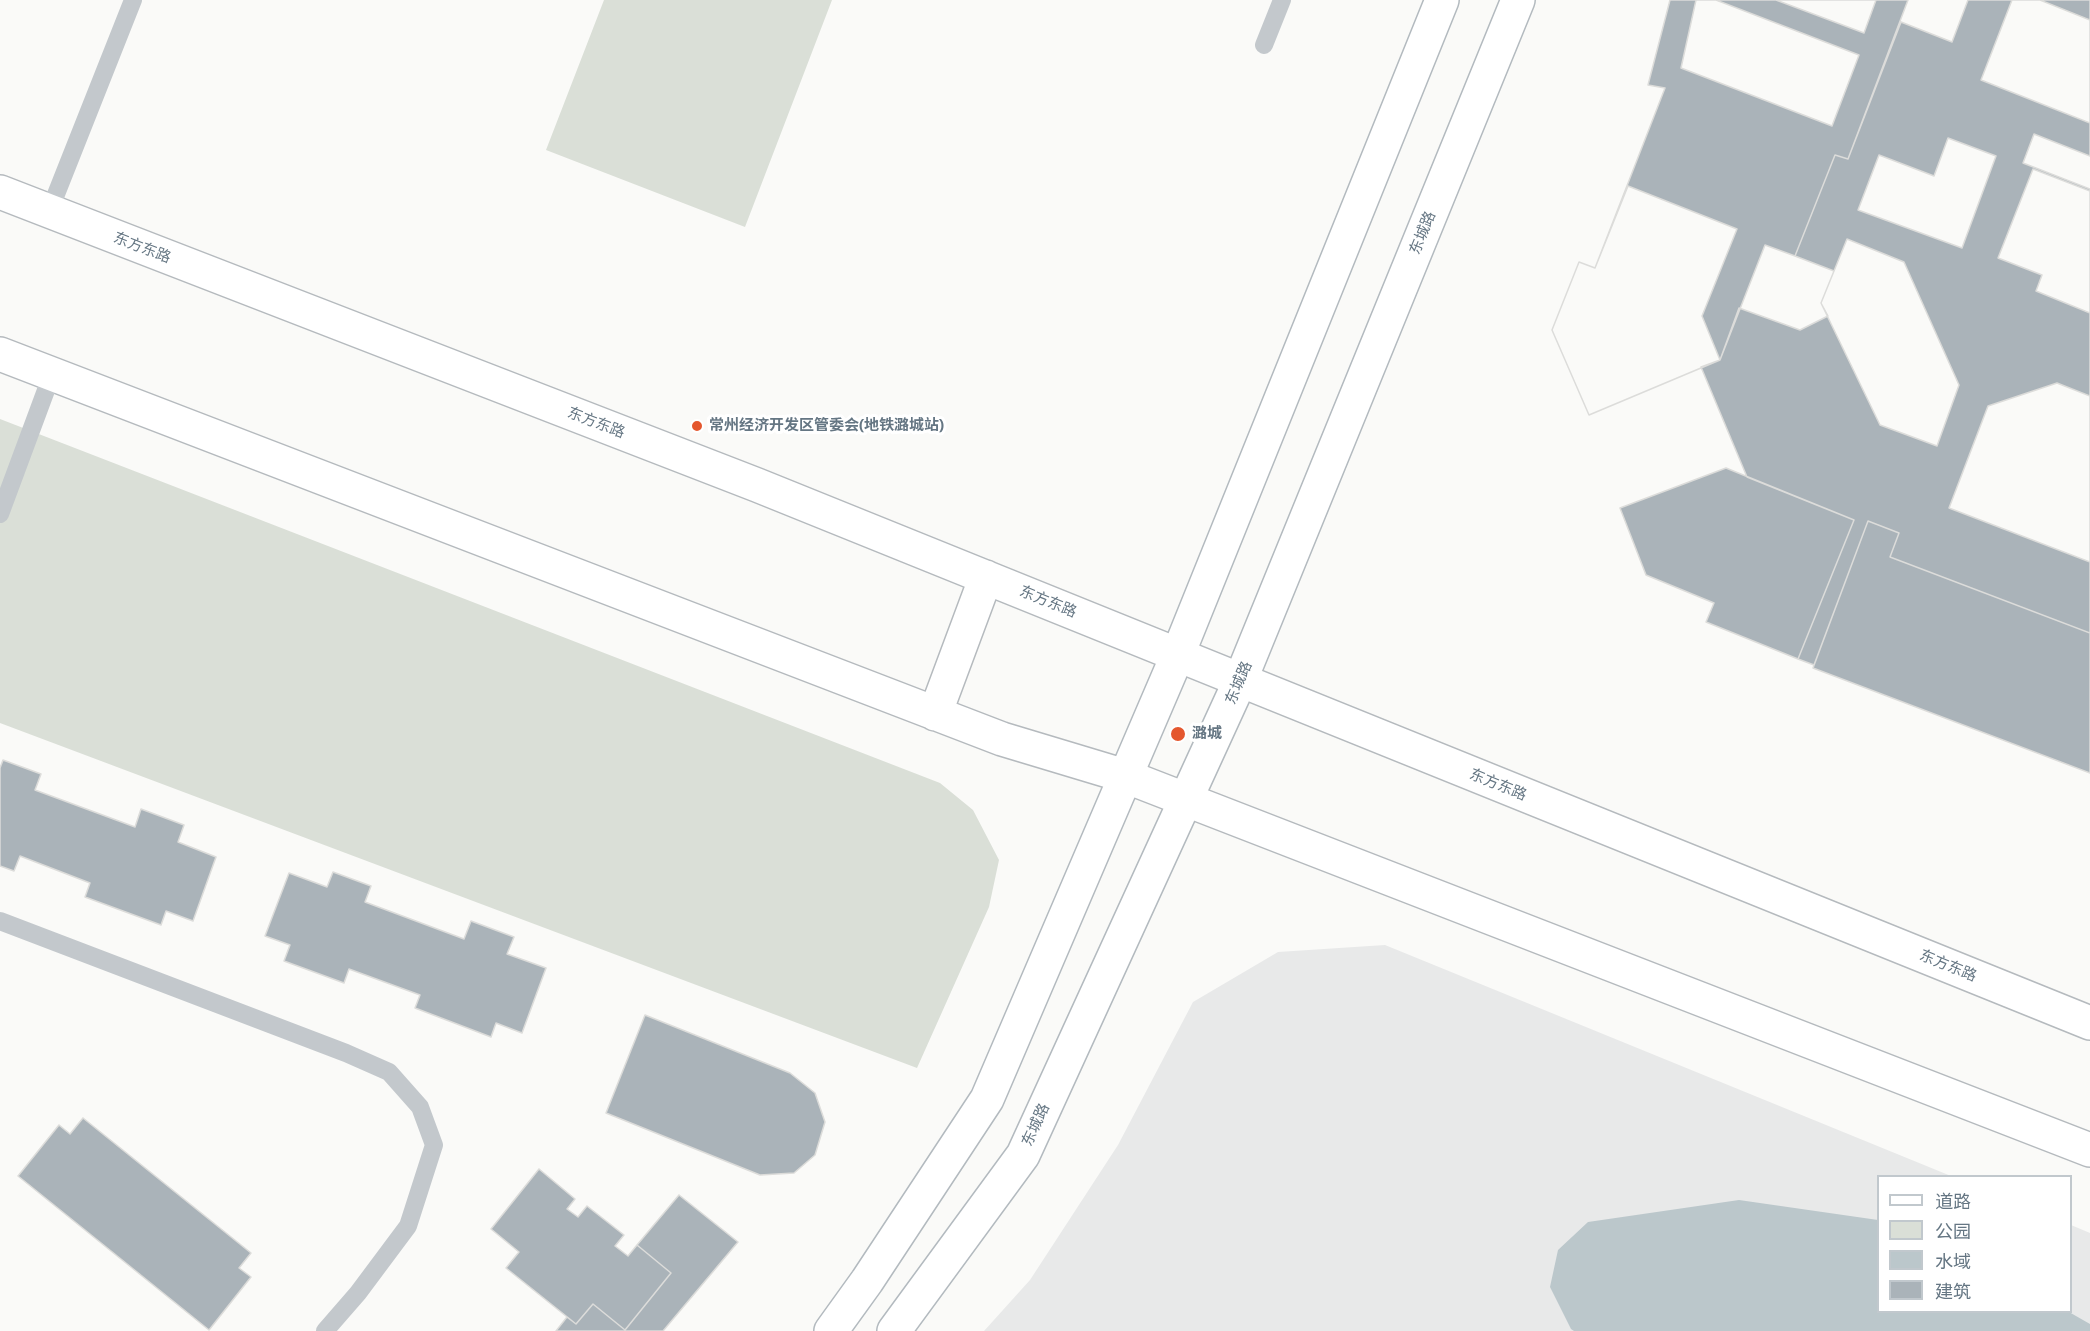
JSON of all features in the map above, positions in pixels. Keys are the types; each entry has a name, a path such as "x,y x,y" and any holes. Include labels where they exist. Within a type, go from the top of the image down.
{"main road":[{"path":"831,1331 867,1281 987,1100 1178,654 1442,0"},
{"name":"东城路","path":"894,1331 1023,1155 1240,681 1518,0"},
{"name":"东方东路","path":"0,192 746,481 2090,1023"},
{"path":"0,354 935,714 1002,739 1125,776 2090,1150"},
{"path":"935,714 986,577"}],"lane":[{"path":"49,212 133,0"},
{"path":"1264,45 1282,0"},
{"path":"0,514 52,375"},
{"path":"0,921 346,1053 389,1072 420,1107 434,1145 408,1226 358,1293 325,1331"}],"shaded area":[{"path":"1385,945 1949,1175 1877,1175 1877,1313 2072,1313 2072,1225 2090,1233 2090,1331 984,1331 1030,1280 1118,1145 1193,1002 1278,952"}],"green space":[{"path":"604,0 832,0 745,227 546,150"},
{"path":"0,419 940,783 973,810 999,860 989,907 917,1068 0,723"}],"water":[{"path":"1739,1200 1877,1220 1877,1313 2071,1313 2090,1324 2090,1331 1574,1331 1550,1287 1558,1250 1588,1222"}],"building":[{"path":"1670,0 1908,0 1848,159 1835,155 1795,256 1765,245 1720,360 1589,415 1552,330 1579,262 1595,268 1665,88 1648,85"},
{"path":"1696,0 1716,0 1859,55 1832,126 1681,68"},
{"path":"1776,0 1876,0 1864,33"},
{"path":"1968,0 2090,0 2090,156 2034,134 2023,163 2090,189 2090,633 1890,557 1899,533 1868,521 1814,665 1798,659 1854,520 1747,477 1701,367 1720,360 1739,308 1800,330 1828,316 1821,303 1834,271 1795,256 1835,155 1848,159 1901,22 1952,42"},
{"path":"2012,0 2040,0 2090,20 2090,123 1981,80"},
{"path":"1948,138 1996,156 1962,248 1858,210 1879,155 1934,176"},
{"path":"2033,169 2090,191 2090,313 2036,291 2042,275 1998,258"},
{"path":"1628,186 1737,229 1702,316 1720,360 1589,415 1552,330 1579,262 1595,268"},
{"path":"1847,239 1904,262 1959,385 1937,446 1880,425 1821,303"},
{"path":"2057,383 2090,396 2090,562 1949,508 1988,406"},
{"path":"1726,468 1854,520 1798,659 1706,622 1714,603 1646,575 1620,508"},
{"path":"1868,521 1899,533 1890,557 2090,633 2090,773 1813,668"},
{"path":"3,760 41,774 35,790 135,827 141,809 184,825 178,842 216,857 193,921 166,911 161,925 85,897 90,883 20,856 14,871 0,866 0,768"},
{"path":"333,872 371,886 365,902 464,939 471,921 514,937 507,954 546,968 522,1033 496,1023 491,1037 415,1008 420,995 349,969 344,983 284,961 290,945 265,936 289,873 327,887"},
{"path":"645,1015 790,1073 815,1093 825,1122 815,1155 794,1173 760,1175 606,1113"},
{"path":"83,1118 251,1253 239,1268 251,1277 209,1330 18,1176 59,1125 70,1134"},
{"path":"539,1169 575,1199 567,1209 578,1217 587,1206 624,1235 615,1246 628,1256 637,1245 671,1273 625,1330 593,1304 576,1324 506,1268 519,1252 491,1229"},
{"path":"679,1195 738,1242 663,1331 556,1331 567,1317 576,1324 593,1304 625,1330 671,1273 637,1245"}],"place":[{"name":"常州经济开发区管委会(地铁潞城站)","path":"697,426"},
{"name":"潞城","path":"1178,734"}]}
